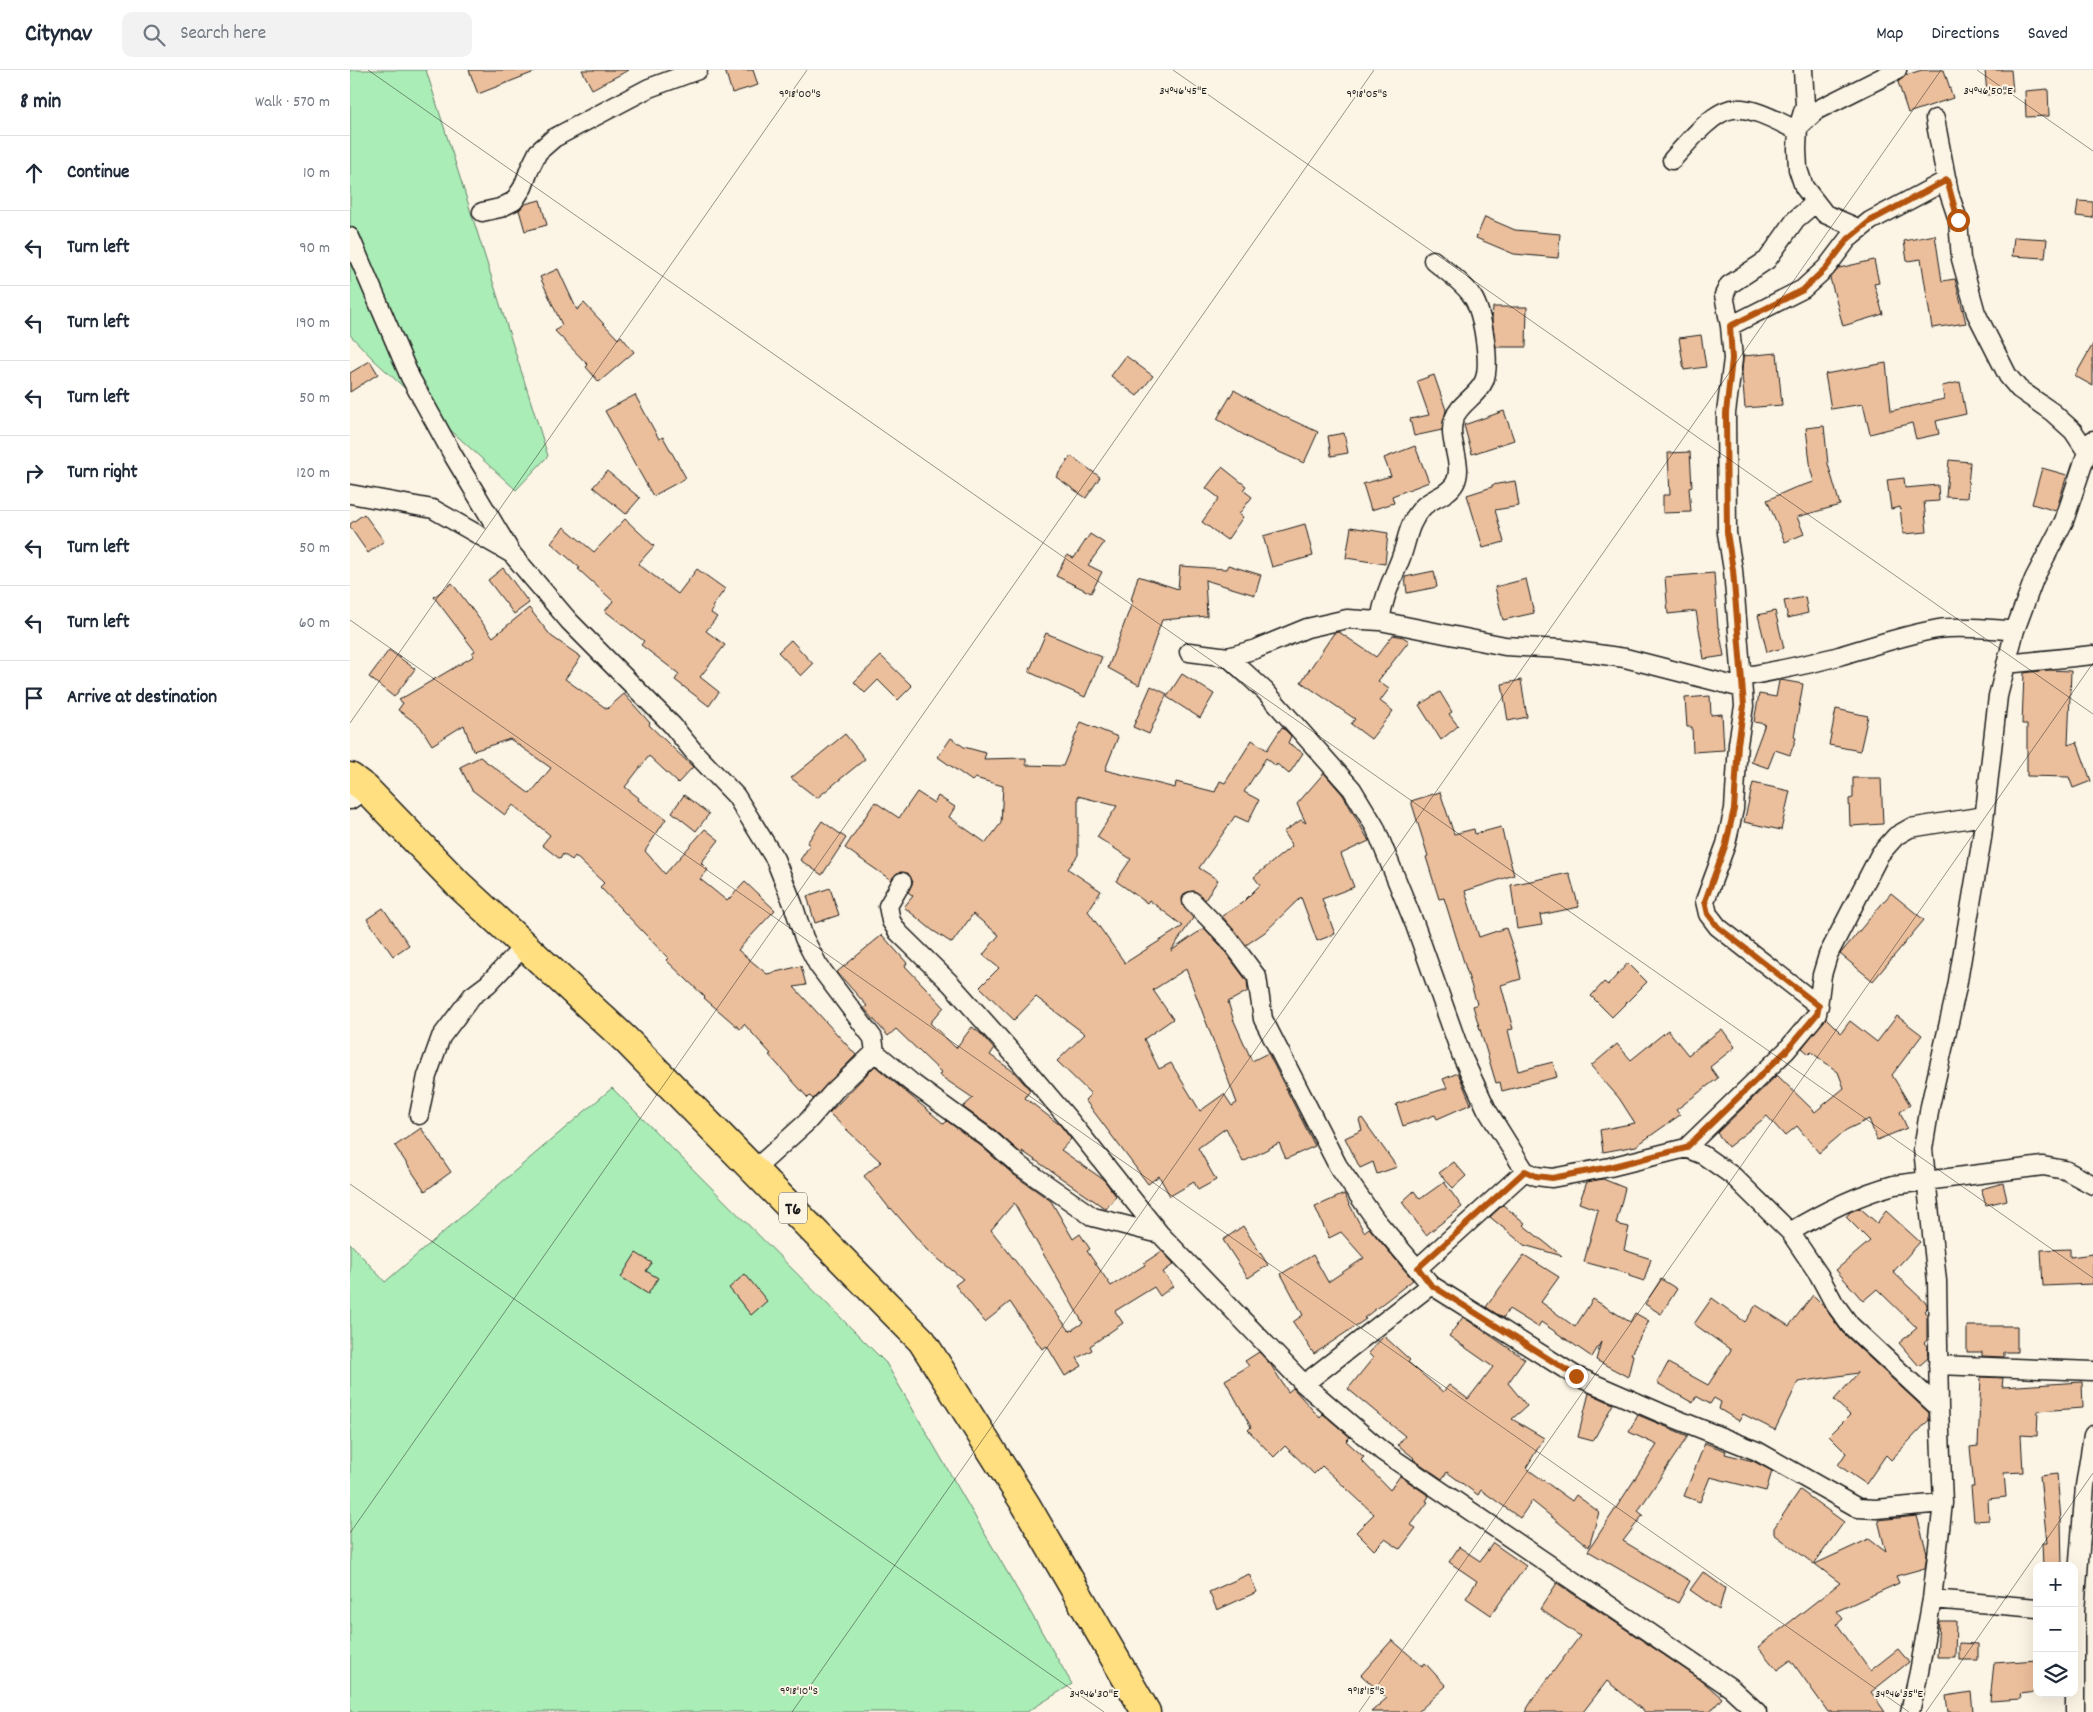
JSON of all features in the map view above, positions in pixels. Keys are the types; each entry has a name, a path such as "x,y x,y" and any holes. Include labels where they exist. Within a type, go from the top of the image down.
{"highway":[{"name":"T6","path":"355,789 626,1040 755,1169 922,1341 1026,1505 1146,1712"}],"street":[{"path":"482,212 500,208 514,201 524,187 538,152 554,138 649,88 698,70"},
{"path":"1804,70 1805,105 1798,129 1798,169 1804,186 1825,214 1860,229"},
{"path":"1798,129 1817,110 1897,70"},
{"path":"1672,160 1700,130 1716,116 1727,110 1749,110 1798,129"},
{"path":"1910,1712 1932,1599 1943,1503 1937,1281 1923,1149 1930,1106 1958,987 1984,816 1998,696 2015,630 2034,579 2086,482 2090,446 2052,412 2019,389 2008,376 1991,345 1976,313 1961,259 1958,220 1947,180 1935,119"},
{"path":"1730,326 1803,290 1826,268 1848,239 1870,221 1947,180"},
{"path":"1815,203 1796,219 1767,260 1730,285 1724,295 1730,326 1732,359 1726,413 1727,533 1733,570 1744,706 1738,744 1734,809 1726,844 1708,890 1706,907 1708,914 1718,927 1819,1006"},
{"path":"350,237 410,377 454,457 512,554 569,621 672,725 694,752 736,796 776,860 804,938 818,965 873,1038 875,1052 912,1083 988,1138 1020,1166 1093,1217 1160,1234"},
{"path":"1380,621 1384,597 1399,561 1408,528 1424,505 1441,496 1454,484 1458,474 1452,432 1453,420 1460,408 1473,397 1483,383 1487,372 1478,306 1472,294 1433,260"},
{"path":"350,494 433,509 512,554"},
{"path":"1189,652 1228,657 1256,649 1307,628 1347,619 1380,621 1505,646 1562,649 1625,658 1742,683 1880,642 1938,630 1957,628 2015,630"},
{"path":"2006,664 2093,655"},
{"path":"1228,657 1265,691 1329,762 1352,789 1376,826 1415,925 1461,1054 1487,1110 1525,1171 1536,1176 1552,1178 1610,1167 1686,1148 1786,1051 1817,1014 1822,975 1828,954 1880,854 1896,836 1910,828 1984,816"},
{"path":"902,882 888,906 892,921 898,932 951,984 1016,1057 1071,1122 1160,1234 1304,1384 1382,1451 1731,1688 1757,1712"},
{"path":"1192,901 1228,938 1257,977 1263,1019 1338,1166 1375,1219 1431,1285 1576,1376 1661,1414 1757,1451 1858,1508 1876,1509 1943,1503"},
{"path":"419,1115 427,1076 441,1037 472,996 488,984 524,946"},
{"path":"755,1169 807,1122 834,1091 875,1052"},
{"path":"1686,1148 1702,1155 1733,1176 1790,1232 1819,1275 1834,1303 1850,1325 1939,1408"},
{"path":"1790,1232 1822,1213 1871,1191 1894,1185 2043,1166 2065,1170 2093,1185"},
{"path":"1418,1268 1525,1171"},
{"path":"1304,1384 1431,1285"},
{"path":"1938,1365 2093,1371"},
{"path":"2075,1607 2085,1486 2093,1435"},
{"path":"1932,1599 2033,1608"},
{"path":"2075,1652 2075,1712"}],"green space":[{"path":"350,70 426,70 548,456 516,490 374,360 350,335"},
{"path":"612,1088 886,1363 1072,1684 1027,1712 350,1712 350,1243 385,1282"}],"building":[{"path":"469,70 537,70 537,71 478,94"},
{"path":"582,70 629,70 592,89"},
{"path":"725,70 753,70 758,85 732,93"},
{"path":"1922,70 1944,70 1953,98 1908,113 1898,82 1906,75"},
{"path":"1985,70 2011,70 2013,92 1987,95"},
{"path":"2048,89 2049,116 2026,117 2025,91"},
{"path":"540,200 547,225 525,231 519,210 525,204"},
{"path":"2078,201 2093,202 2093,218 2076,216"},
{"path":"1485,217 1515,230 1560,234 1558,258 1514,254 1476,238"},
{"path":"1935,235 1942,281 1955,279 1966,323 1932,328 1921,259 1907,261 1904,241"},
{"path":"2014,237 2047,239 2045,258 2012,256"},
{"path":"1874,260 1879,283 1874,284 1883,314 1843,326 1830,278 1839,268"},
{"path":"558,269 577,310 584,303 618,339 621,336 634,352 599,382 586,367 588,365 555,331 562,325 540,277"},
{"path":"1493,307 1527,307 1526,347 1496,347 1492,321"},
{"path":"1701,335 1706,367 1684,370 1679,338"},
{"path":"2093,344 2093,386 2075,376"},
{"path":"1777,353 1782,405 1745,408 1742,374 1743,356"},
{"path":"1126,356 1153,376 1137,396 1111,376"},
{"path":"370,361 378,374 350,392 350,373"},
{"path":"1886,363 1891,411 1944,399 1942,386 1960,382 1966,414 1936,421 1939,434 1916,439 1912,423 1870,434 1863,404 1831,409 1825,374"},
{"path":"1434,375 1446,410 1442,430 1414,436 1410,419 1429,415 1417,381"},
{"path":"1234,390 1265,408 1318,432 1304,463 1254,441 1217,419"},
{"path":"635,395 659,439 663,437 686,478 653,496 605,411"},
{"path":"1504,411 1514,440 1472,454 1464,425"},
{"path":"1824,426 1828,464 1840,505 1797,517 1804,534 1785,542 1767,500 1794,488 1814,482 1806,428"},
{"path":"1344,433 1348,453 1331,456 1328,436"},
{"path":"1415,446 1429,482 1392,496 1394,503 1371,510 1363,484 1391,476 1384,458"},
{"path":"1690,452 1692,487 1689,488 1691,512 1663,513 1663,495 1670,495 1668,453"},
{"path":"1071,456 1100,477 1086,498 1056,477"},
{"path":"1949,460 1970,462 1967,498 1946,497"},
{"path":"1222,467 1246,486 1243,490 1252,497 1239,514 1243,517 1227,540 1202,522 1219,498 1206,488"},
{"path":"2042,468 2067,475 2056,511 2032,504"},
{"path":"607,471 640,498 626,514 593,487"},
{"path":"1904,478 1905,488 1938,485 1939,501 1924,502 1927,532 1903,534 1900,507 1891,509 1887,480"},
{"path":"1515,481 1519,506 1495,510 1504,542 1483,548 1467,495 1492,487 1492,485"},
{"path":"364,514 384,541 368,553 350,527 350,524"},
{"path":"625,519 654,546 638,564 678,594 697,569 725,589 712,607 714,608 711,613 717,617 706,631 725,645 700,677 719,692 709,706 675,680 679,674 641,645 644,641 605,611 613,601 578,569 580,568 551,543 564,527 594,552"},
{"path":"1305,524 1313,556 1272,567 1263,536"},
{"path":"1351,527 1388,533 1385,564 1346,558"},
{"path":"1090,534 1104,543 1088,565 1102,572 1091,593 1056,576 1067,555 1074,558"},
{"path":"1228,565 1261,575 1255,595 1205,580 1207,616 1162,620 1139,685 1108,668 1133,600 1131,600 1138,576 1178,589 1180,566 1226,569"},
{"path":"503,568 529,603 514,614 488,580"},
{"path":"1434,571 1437,587 1407,593 1405,577"},
{"path":"1714,573 1718,628 1724,656 1704,659 1696,611 1668,614 1665,577"},
{"path":"1526,579 1534,613 1503,620 1495,587"},
{"path":"452,583 493,637 529,608 551,636 581,657 565,679 607,709 624,694 650,723 649,725 693,767 678,783 649,756 625,787 639,798 638,800 666,819 645,851 665,874 705,829 719,840 701,863 708,870 700,879 727,901 745,882 775,910 738,950 767,974 801,966 806,985 794,987 856,1055 813,1099 810,1096 808,1098 744,1024 740,1029 704,998 666,960 668,958 600,887 604,883 575,856 572,860 563,854 560,859 542,845 550,835 513,805 505,815 472,790 460,767 480,757 530,794 551,768 510,739 473,751 464,725 432,745 420,726 398,710 403,703 399,700 474,656 472,653 475,651 434,597"},
{"path":"1805,597 1808,613 1788,618 1784,601"},
{"path":"1775,611 1784,648 1767,652 1758,615"},
{"path":"1339,632 1376,657 1393,635 1403,637 1409,641 1378,681 1389,689 1380,701 1393,711 1371,739 1351,724 1355,719 1301,682 1334,633"},
{"path":"1046,633 1102,657 1085,697 1029,672"},
{"path":"791,640 813,664 801,676 778,652"},
{"path":"389,650 415,669 394,697 369,677"},
{"path":"881,656 912,686 898,700 878,680 865,693 854,682"},
{"path":"2048,670 2071,671 2068,745 2077,742 2091,781 2073,788 2069,777 2027,776 2027,724 2022,724 2024,673"},
{"path":"1182,674 1214,694 1200,718 1167,697"},
{"path":"1521,680 1527,717 1508,721 1502,684"},
{"path":"1779,681 1803,684 1794,737 1796,738 1790,755 1775,750 1768,768 1751,762 1765,724 1754,722 1759,694 1776,697"},
{"path":"1151,686 1167,694 1149,734 1133,727"},
{"path":"1440,692 1452,712 1449,714 1458,726 1441,740 1419,705"},
{"path":"1710,696 1711,715 1722,714 1724,750 1693,752 1692,727 1687,727 1685,698"},
{"path":"1836,709 1868,716 1860,751 1829,745"},
{"path":"1081,722 1118,737 1105,770 1175,788 1176,782 1215,792 1220,781 1225,783 1252,740 1267,750 1282,727 1291,736 1288,743 1303,753 1289,774 1266,758 1244,792 1259,800 1248,822 1235,816 1199,868 1218,880 1205,900 1194,891 1185,893 1182,898 1184,908 1193,918 1171,951 1204,928 1220,945 1247,981 1248,991 1228,1002 1234,1021 1252,1061 1268,1053 1315,1146 1286,1159 1279,1143 1243,1162 1226,1128 1198,1148 1216,1180 1198,1190 1194,1182 1170,1196 1159,1176 1148,1184 1085,1100 1091,1094 1057,1061 1085,1034 1036,997 1014,1020 980,987 999,968 983,955 999,935 973,914 952,943 932,930 904,907 913,896 908,892 913,882 908,873 897,873 891,880 845,848 875,802 899,818 917,792 934,803 938,796 955,807 949,817 986,843 1001,823 1003,786 975,778 972,781 938,757 951,738 964,747 986,753 984,759 1026,758 1026,765 1063,766","holes":["1078,796 1117,806 1097,837 1131,859 1116,881 1147,903 1149,900 1183,926 1125,963 1088,911 1101,891 1068,869 1078,855","1186,969 1237,1103 1232,1106 1224,1094 1200,1111 1171,1063 1159,1069 1144,1039 1173,1019 1153,990"]},
{"path":"845,734 865,759 817,798 791,778"},
{"path":"1324,773 1343,795 1369,841 1341,854 1354,887 1322,899 1335,934 1317,941 1301,897 1265,932 1246,945 1222,916 1242,903 1260,885 1254,877 1292,846 1283,832 1301,820 1306,823 1297,804"},
{"path":"1853,778 1881,778 1883,824 1850,826 1849,799 1853,798"},
{"path":"1753,783 1790,791 1781,830 1744,822"},
{"path":"1440,792 1454,834 1474,829 1475,834 1501,827 1514,875 1465,891 1479,937 1506,928 1517,960 1521,979 1501,985 1513,1029 1508,1030 1518,1071 1553,1062 1557,1077 1502,1091 1500,1082 1496,1083 1473,1006 1477,1004 1444,898 1439,899 1411,801"},
{"path":"684,795 709,814 696,831 672,812"},
{"path":"822,821 846,838 822,875 800,860 810,845 807,843"},
{"path":"1569,873 1579,907 1540,915 1542,925 1517,929 1511,885"},
{"path":"830,888 839,915 815,923 807,896"},
{"path":"1891,893 1924,920 1873,981 1840,954"},
{"path":"383,908 409,945 393,956 367,919"},
{"path":"882,935 907,963 905,966 944,1007 930,1023 956,1048 972,1027 981,1034 994,1049 990,1055 1014,1072 1030,1090 1025,1098 1060,1125 1071,1139 1061,1150 1104,1180 1116,1196 1106,1209 1022,1151 1024,1156 995,1130 963,1107 973,1098 939,1075 941,1072 896,1029 888,1036 864,1008 867,1006 837,972"},
{"path":"1628,963 1647,982 1612,1017 1591,996 1604,982 1608,985"},
{"path":"1897,1016 1922,1035 1892,1075 1910,1105 1900,1112 1907,1128 1877,1140 1869,1119 1846,1130 1819,1153 1797,1126 1785,1136 1767,1116 1728,1147 1717,1133 1777,1075 1815,1112 1844,1088 1838,1072 1811,1052 1809,1054 1802,1048 1826,1018 1841,1033 1850,1021 1877,1042"},
{"path":"1722,1029 1735,1047 1710,1067 1718,1078 1676,1110 1680,1115 1636,1146 1603,1152 1600,1130 1635,1123 1619,1098 1591,1066 1617,1044 1631,1060 1668,1030 1688,1055"},
{"path":"875,1066 944,1124 947,1121 981,1146 1014,1175 1051,1201 1073,1239 1080,1234 1090,1249 1087,1251 1111,1286 1145,1265 1144,1263 1162,1251 1174,1264 1163,1272 1173,1286 1160,1296 1154,1287 1115,1311 1123,1323 1090,1346 1092,1350 1077,1358 1082,1366 1065,1376 1047,1346 1042,1349 1010,1302 985,1322 955,1285 963,1279 927,1250 890,1209 864,1176 881,1162 829,1113","holes":["1014,1203 1083,1323 1070,1331 991,1230"]},
{"path":"1458,1073 1471,1104 1437,1119 1435,1115 1403,1126 1396,1104 1447,1088 1443,1079"},
{"path":"1362,1118 1397,1167 1377,1174 1373,1162 1360,1168 1345,1138 1362,1130 1359,1120"},
{"path":"421,1128 451,1172 425,1191 395,1146"},
{"path":"1454,1162 1466,1176 1453,1188 1439,1173"},
{"path":"1603,1179 1625,1188 1616,1224 1629,1227 1624,1250 1651,1259 1644,1281 1629,1276 1629,1274 1584,1262 1598,1210 1579,1203 1587,1182"},
{"path":"1444,1182 1462,1207 1426,1235 1402,1202 1414,1191 1420,1199"},
{"path":"2003,1183 2007,1200 1986,1205 1981,1189"},
{"path":"1344,1194 1364,1232 1369,1228 1413,1280 1364,1318 1366,1319 1314,1354 1293,1322 1303,1315 1281,1274 1313,1255 1328,1282 1364,1258 1341,1232 1329,1238 1315,1207"},
{"path":"1503,1205 1525,1223 1523,1225 1562,1256 1524,1245 1490,1217"},
{"path":"1860,1208 1877,1223 1886,1211 1920,1242 1893,1272 1927,1304 1927,1308 1924,1311 1927,1315 1927,1340 1924,1343 1927,1346 1928,1358 1919,1366 1899,1343 1917,1328 1877,1289 1863,1301 1836,1270 1870,1241 1846,1217 1850,1212"},
{"path":"1243,1226 1268,1265 1248,1278 1223,1240"},
{"path":"2070,1249 2070,1257 2093,1254 2093,1284 2043,1286 2041,1250"},
{"path":"636,1253 652,1263 646,1271 658,1278 648,1294 621,1277"},
{"path":"1524,1255 1559,1277 1541,1302 1575,1327 1593,1299 1630,1322 1635,1313 1649,1321 1631,1354 1633,1355 1628,1377 1596,1360 1601,1342 1592,1357 1541,1322 1538,1327 1509,1309 1503,1318 1486,1307"},
{"path":"745,1274 767,1301 751,1315 729,1288"},
{"path":"1661,1279 1677,1289 1661,1314 1645,1304"},
{"path":"1813,1295 1843,1333 1929,1413 1929,1420 1891,1460 1886,1455 1866,1484 1838,1465 1846,1453 1829,1436 1850,1415 1834,1400 1858,1373 1798,1382 1775,1430 1743,1414 1739,1421 1719,1409 1721,1402 1714,1398 1710,1404 1696,1396 1693,1403 1657,1383 1668,1363 1708,1385 1731,1350 1694,1324 1712,1298 1745,1322 1756,1305 1789,1326"},
{"path":"1463,1317 1525,1359 1508,1383 1527,1406 1512,1419 1544,1438 1526,1468 1572,1501 1576,1495 1599,1512 1589,1547 1532,1501 1520,1518 1481,1490 1478,1495 1447,1472 1442,1479 1413,1459 1398,1445 1405,1436 1348,1389 1373,1358 1368,1353 1384,1336 1410,1360 1408,1362 1443,1392 1449,1385 1468,1399 1493,1367 1449,1336"},
{"path":"1967,1326 2017,1326 2017,1352 2004,1352 2004,1357 1982,1356 1982,1352 1967,1352"},
{"path":"1259,1352 1271,1365 1288,1392 1293,1388 1320,1418 1323,1414 1350,1437 1346,1441 1364,1457 1361,1460 1390,1490 1400,1476 1429,1496 1426,1501 1428,1502 1411,1525 1416,1528 1400,1549 1385,1539 1374,1550 1356,1532 1374,1514 1322,1466 1314,1474 1285,1446 1274,1457 1248,1430 1251,1427 1225,1380 1249,1366 1245,1361"},
{"path":"1981,1377 2003,1378 2002,1387 2082,1382 2083,1408 2038,1411 2037,1436 2021,1435 2023,1472 2004,1473 2006,1497 1988,1499 1989,1520 1974,1521 1971,1487 1974,1487 1970,1447 1978,1446"},
{"path":"1589,1393 1613,1404 1593,1441 1578,1437"},
{"path":"1638,1415 1688,1436 1638,1511 1643,1515 1623,1541 1690,1581 1678,1603 1588,1551 1657,1445 1629,1432"},
{"path":"1705,1443 1726,1451 1725,1454 1753,1461 1772,1471 1766,1491 1710,1477 1700,1502 1684,1496"},
{"path":"2057,1474 2062,1562 2043,1562 2042,1543 2047,1543 2040,1476"},
{"path":"1800,1490 1844,1522 1814,1564 1774,1534 1774,1528"},
{"path":"1917,1516 1927,1553 1925,1568 1896,1576 1899,1583 1837,1611 1843,1619 1837,1624 1870,1671 1898,1649 1909,1662 1871,1692 1885,1712 1828,1712 1791,1660 1777,1670 1758,1647 1840,1583 1815,1564 1869,1539 1886,1552 1878,1520"},
{"path":"1493,1543 1526,1566 1491,1615 1466,1598 1477,1581 1449,1562 1459,1547 1480,1561"},
{"path":"1703,1572 1725,1588 1719,1610 1690,1590"},
{"path":"1249,1574 1257,1592 1217,1610 1209,1592"},
{"path":"1557,1583 1701,1680 1722,1698 1710,1712 1645,1712 1607,1681 1583,1712 1525,1712 1580,1636 1540,1609"},
{"path":"1939,1621 1956,1621 1955,1657 1937,1657"},
{"path":"1392,1640 1422,1666 1425,1663 1446,1686 1418,1712 1371,1712 1387,1698 1361,1675"},
{"path":"1959,1643 1978,1644 1978,1660 1959,1660"},
{"path":"2033,1660 2033,1692 2020,1694 2021,1699 1990,1701 1994,1663"},
{"path":"1971,1692 1973,1712 1948,1712 1946,1696"}],"route":[{"path":"1576,1376 1431,1285 1418,1268 1525,1171 1536,1176 1552,1178 1610,1167 1686,1148 1786,1051 1817,1014 1819,1006 1718,927 1708,914 1705,901 1726,844 1734,809 1738,744 1744,706 1733,570 1727,533 1726,413 1732,359 1730,326 1803,290 1826,268 1848,239 1870,221 1947,180 1949,193 1958,220"}]}
